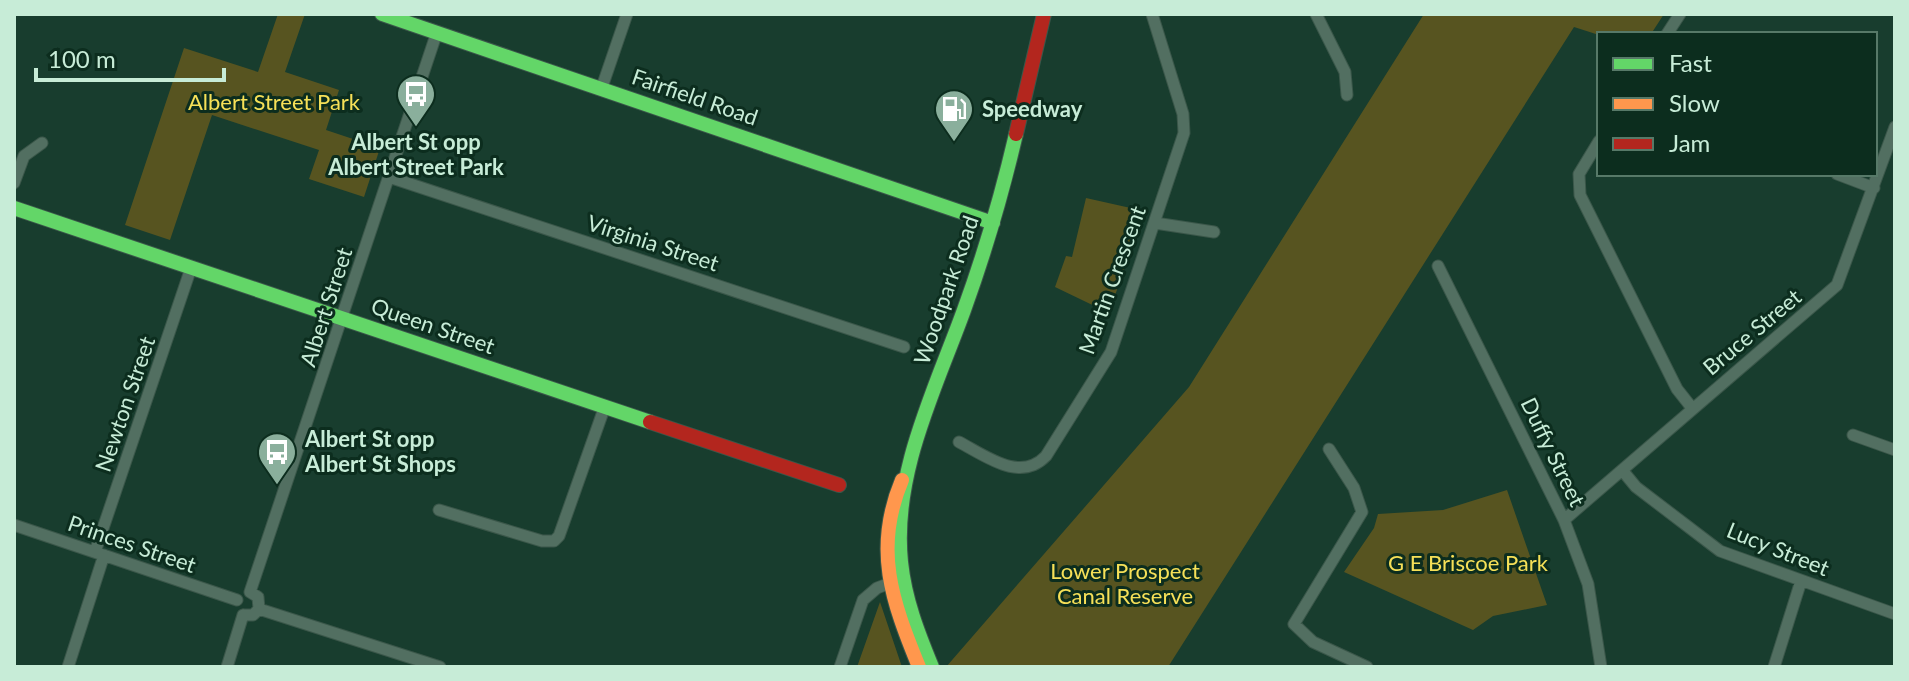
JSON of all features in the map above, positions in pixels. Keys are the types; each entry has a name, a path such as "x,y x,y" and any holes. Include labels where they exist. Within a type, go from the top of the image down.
{"main road":[{"name":"Fairfield Road","path":"382,14 993,223"},
{"name":"Woodpark Road","path":"895,581 904,477 993,223 1044,14"},
{"name":"Queen Street","path":"14,208 839,485"},
{"path":"895,581 919,667"},
{"path":"895,581 932,667"}],"street":[{"path":"602,87 627,14"},
{"name":"Martin Crescent","path":"959,442 1013,468 1033,467 1046,456 1111,352 1185,124 1152,14"},
{"path":"1316,14 1342,64 1347,95"},
{"path":"1668,32 1680,14"},
{"name":"Albert Street","path":"250,592 344,319 437,32"},
{"name":"Bruce Street","path":"1564,520 1837,285 1895,127"},
{"path":"14,183 24,156 42,143"},
{"path":"1597,144 1579,174 1580,195 1677,389 1692,408"},
{"path":"1842,176 1874,188"},
{"name":"Virginia Street","path":"389,177 904,347"},
{"path":"1155,223 1214,232"},
{"name":"Duffy Street","path":"1438,266 1564,520 1588,584 1601,667"},
{"name":"Newton Street","path":"68,667 100,554 191,268"},
{"path":"439,510 542,541 554,541 559,536 605,406"},
{"path":"1853,435 1895,450"},
{"path":"1329,449 1354,488 1362,512 1294,624 1313,642 1367,667"},
{"name":"Lucy Street","path":"1622,470 1636,487 1720,551 1895,614"},
{"name":"Princes Street","path":"14,525 237,600"},
{"path":"840,667 863,600 868,593 895,581"},
{"path":"1774,667 1801,581"},
{"path":"250,592 260,601 259,609 253,615 243,615 237,608 237,600 250,592"},
{"path":"259,609 440,667"},
{"path":"227,667 243,615"}],"green space":[{"name":"Albert Street Park","path":"278,14 305,14 285,72 339,90 326,130 380,148 364,197 309,179 319,150 212,115 170,240 125,225 184,48 258,72"},
{"name":"Lower Prospect Canal Reserve","path":"1424,14 1664,14 1652,32 1597,34 1574,27 1168,667 946,667 1189,387"},
{"path":"1086,198 1144,211 1109,313 1055,287 1066,256 1072,257"},
{"name":"G E Briscoe Park","path":"1507,490 1547,605 1493,616 1473,630 1344,572 1374,528 1378,514 1443,510"},
{"path":"880,602 902,667 857,667"}],"traffic: fast":[{"path":"382,14 993,223"},
{"path":"932,667 913,616 903,576 900,529 903,497 918,433 979,266 1016,134"},
{"path":"14,208 650,422"}],"traffic: slow":[{"path":"902,480 889,529 890,575 901,620 919,667"}],"traffic: jam":[{"path":"1016,134 1044,14"},
{"path":"650,422 839,485"}],"place":[{"name":"Albert St opp Albert Street Park","path":"416,128"},
{"name":"Speedway","path":"954,143"},
{"name":"Albert St opp Albert St Shops","path":"277,486"}]}
